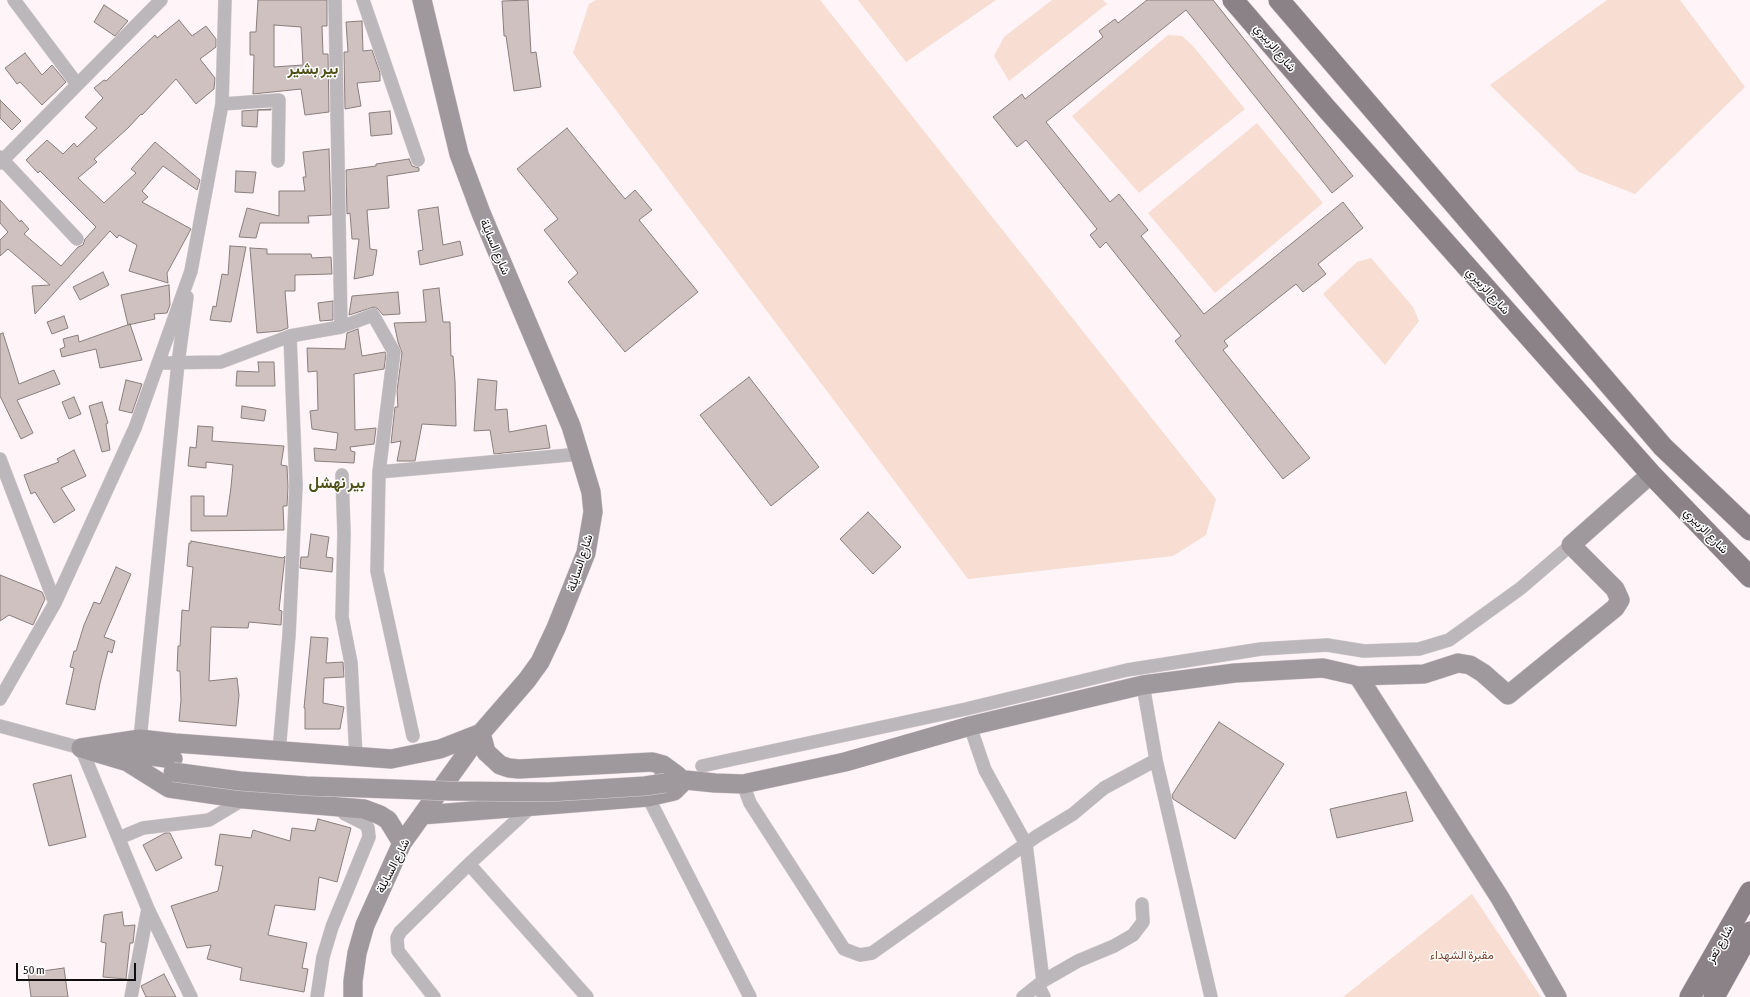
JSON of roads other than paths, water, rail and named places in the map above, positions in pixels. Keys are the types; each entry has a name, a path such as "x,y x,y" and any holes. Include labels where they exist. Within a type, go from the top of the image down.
{"main road":[{"name":"شارع السايلة","path":"353,997 353,981 357,953 365,925 402,843 481,733 527,680 540,662 556,628 586,553 593,512 591,492 572,426 471,188 459,154 422,0"},
{"name":"شارع الزبيري","path":"1233,0 1257,26 1326,108 1651,474 1750,578"},
{"path":"1279,0 1663,447 1750,530"},
{"path":"1257,26 1279,38 1286,38 1294,27 1294,17"},
{"path":"81,748 138,753 173,766 240,781 299,786 450,791 550,792 645,786 664,779 743,784 845,762 970,726 1143,685 1235,673 1323,668 1358,676 1424,674 1458,663 1470,665 1483,673 1508,695 1615,608 1620,600 1615,589 1571,545 1651,474"},
{"path":"1358,676 1500,898 1557,997"},
{"path":"81,748 140,739 279,752 391,759 440,749 481,733 486,752 500,764 509,768 519,769 652,762 663,765 685,780"},
{"path":"81,748 129,763 173,766"},
{"path":"129,763 169,788 244,799 364,809 380,815 388,820 402,843"},
{"path":"422,815 648,797 674,791 685,780"},
{"name":"شارع تعز","path":"1690,997 1750,892"},
{"name":"شارع تعز","path":"1714,997 1750,932"}],"street":[{"path":"14,0 77,84"},
{"path":"77,238 1,160 162,0"},
{"path":"140,739 178,362 191,271 222,104 225,0"},
{"path":"335,0 341,327"},
{"path":"363,0 418,160"},
{"path":"222,104 279,100 278,160"},
{"path":"0,699 55,603 135,428 191,271"},
{"path":"158,363 221,362 290,336 341,327 373,315 394,352 379,472 377,571 414,736"},
{"path":"279,752 289,635 296,485 290,336"},
{"path":"379,472 580,454"},
{"path":"0,459 55,603"},
{"path":"342,475 344,533 342,617 351,663 356,757"},
{"path":"702,766 966,709 1135,668 1261,648 1327,645 1364,651 1419,649 1449,640 1521,588 1571,545"},
{"path":"1143,685 1156,760 1211,997"},
{"path":"0,726 81,748 148,909 191,997"},
{"path":"970,726 985,770 1026,844 1040,983 1044,997"},
{"path":"743,784 750,803 844,949 860,955 872,953 1026,844 1073,814 1104,788 1156,760"},
{"path":"648,797 750,997"},
{"path":"119,838 143,828 209,820 244,799"},
{"path":"434,997 398,951 397,938 400,932 469,864 532,806"},
{"path":"317,997 323,957 332,927 369,837 369,832 365,824 342,813 339,807"},
{"path":"469,864 583,995"},
{"path":"1023,997 1040,983 1078,961 1114,946 1133,935 1143,922 1142,904"},
{"path":"131,997 148,909"}],"district":[{"name":"بير بشير","path":"313,69"},
{"name":"بير نهشل","path":"337,483"}],"park label":[{"name":"مقبرة الشهداء","path":"1462,955"}]}
